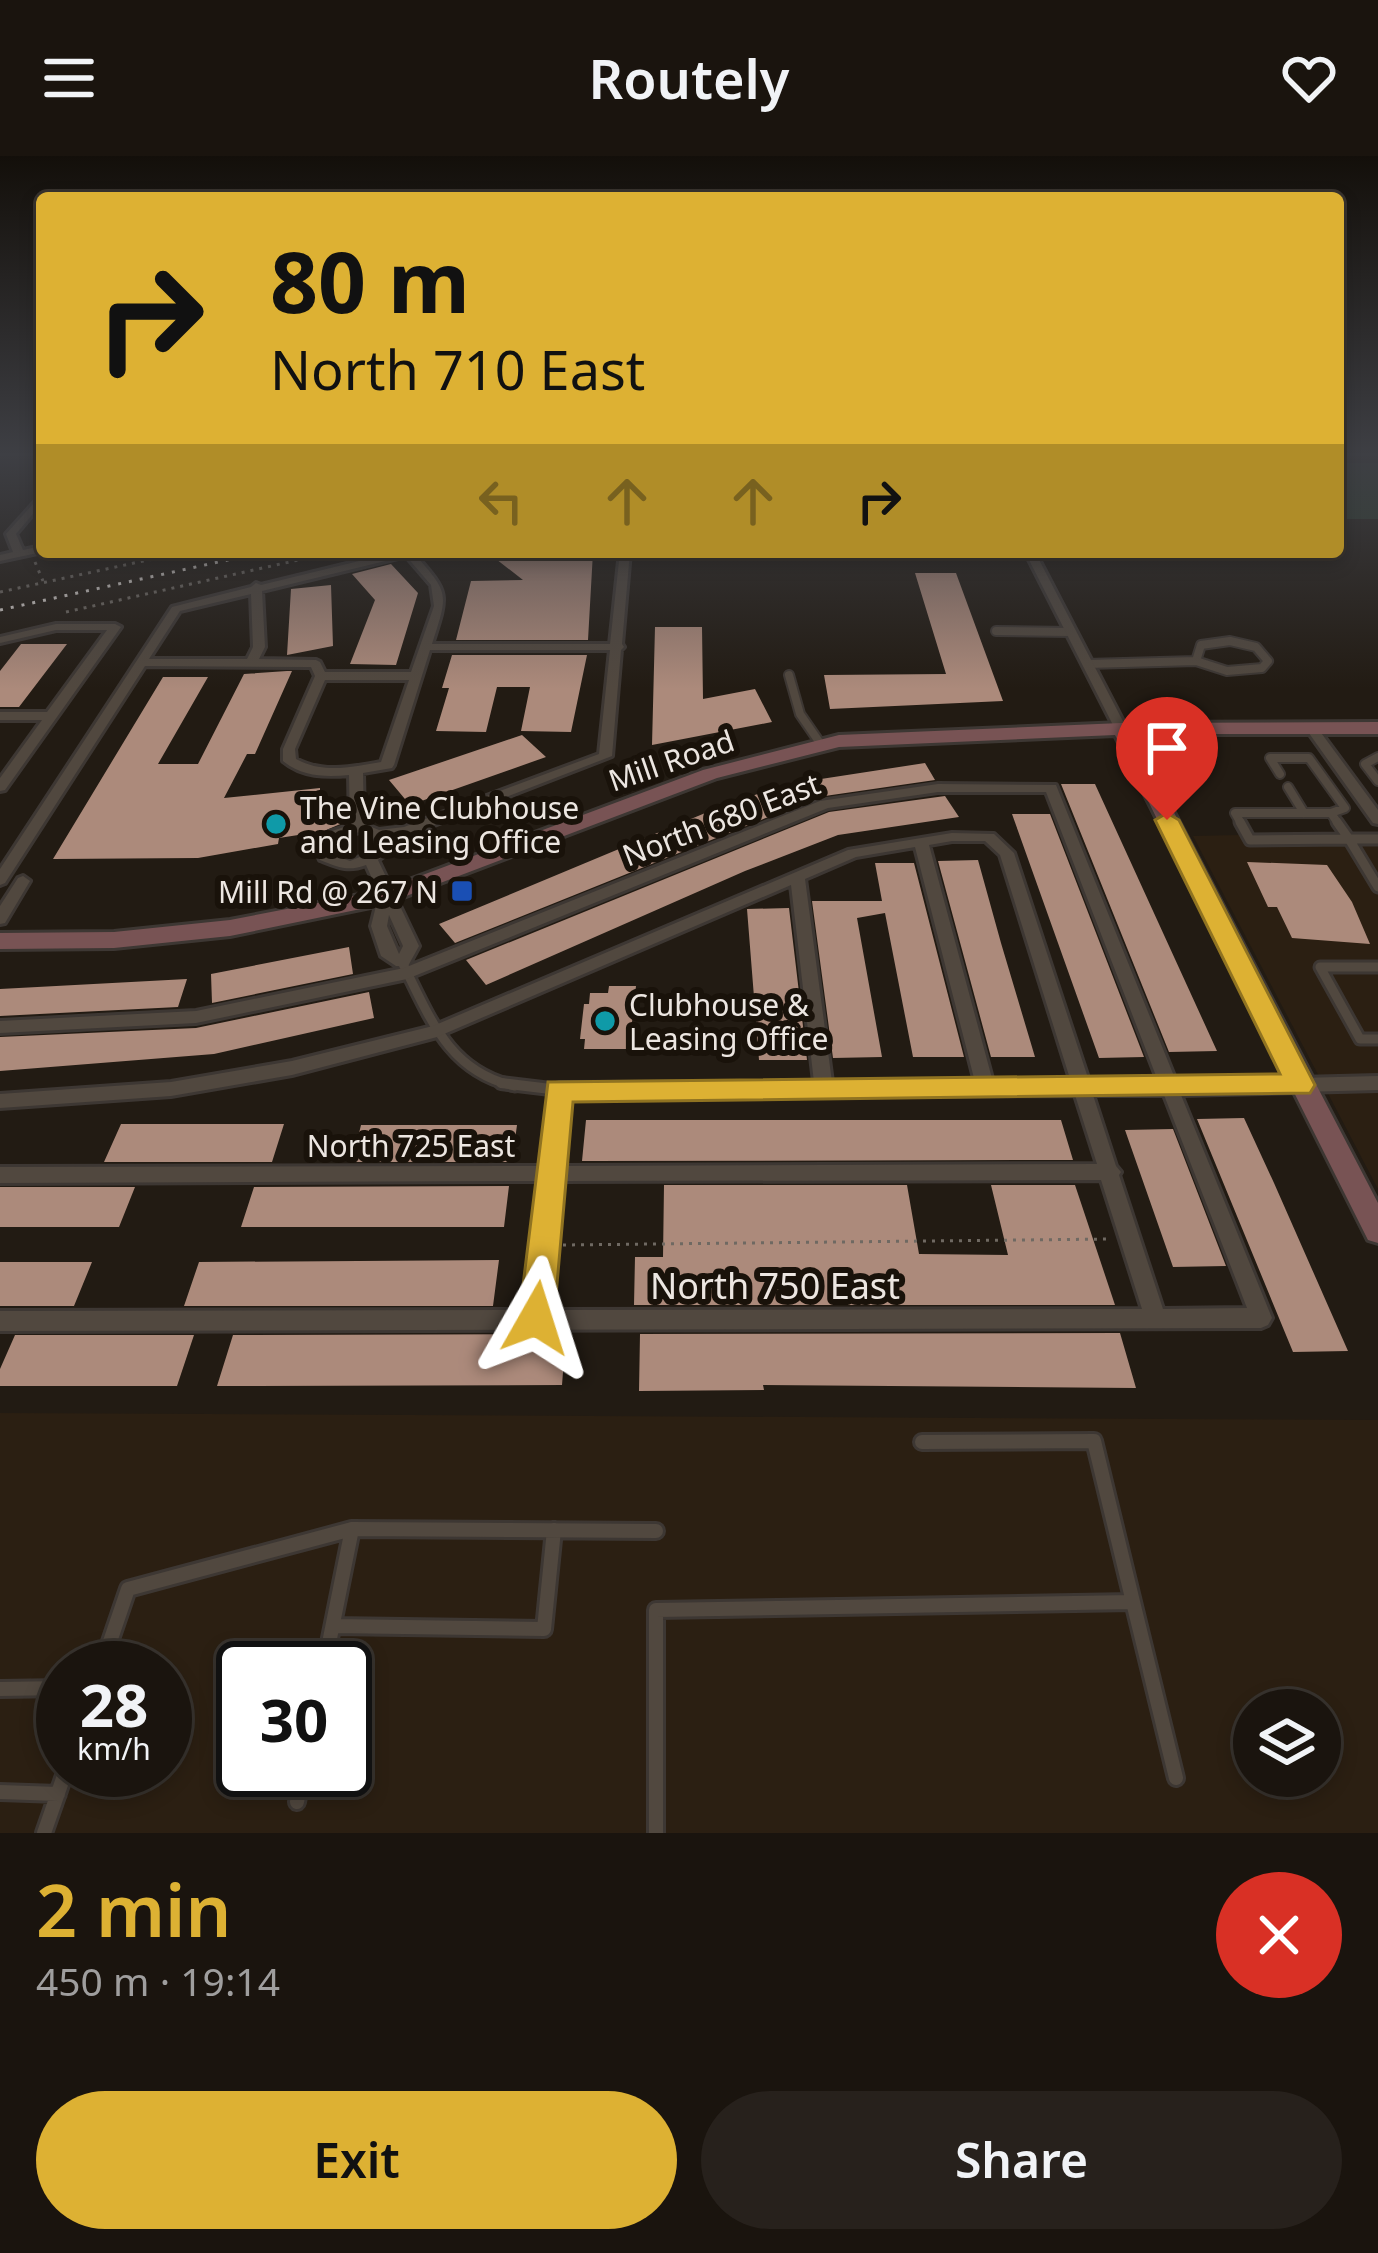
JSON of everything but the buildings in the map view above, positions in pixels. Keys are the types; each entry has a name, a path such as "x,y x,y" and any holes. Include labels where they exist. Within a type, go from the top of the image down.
{"main road":[{"name":"Mill Road","path":"0,940 115,940 230,928 385,897 710,774 822,746 1120,729 1378,728"},
{"path":"1120,729 1378,1231"}],"street":[{"path":"11,533 19,554"},
{"path":"0,558 36,552"},
{"path":"0,880 176,609 381,558"},
{"path":"140,663 316,664 321,676 289,748 290,761 300,770 356,771 387,765 439,606 436,585 413,558"},
{"path":"380,834 383,850 350,866 326,857 323,851 330,838 357,828 380,834 406,831 605,756 625,558"},
{"path":"1033,558 1120,729"},
{"path":"251,662 259,646 256,586"},
{"path":"0,640 56,627 115,627 0,787"},
{"path":"426,646 618,646"},
{"path":"321,676 418,676"},
{"path":"0,716 51,716"},
{"path":"1312,729 1378,820"},
{"path":"356,771 357,828"},
{"name":"North 680 East","path":"0,1027 196,1017 404,968 825,804 938,788 1051,788 1171,1088"},
{"path":"0,1101 171,1089 292,1068 437,1031 853,853 988,837 1006,853 1155,1318"},
{"path":"921,843 986,1089"},
{"path":"370,860 385,897 379,926 389,956 404,968"},
{"path":"797,875 824,1089"},
{"path":"0,919 23,880"},
{"path":"536,1318 559,1090 1378,1083"},
{"name":"North 750 East","path":"0,1321 1262,1318 1171,1088"},
{"name":"North 725 East","path":"0,1175 1111,1172"}],"lane":[{"path":"996,631 1071,632"},
{"path":"1087,664 1196,661 1228,671 1262,668 1268,661 1257,646 1238,640 1202,645 1196,661"},
{"path":"790,675 800,714 822,746"},
{"path":"1378,757 1365,764 1378,782"},
{"path":"1280,774 1270,758 1309,758 1345,808 1331,813 1235,813 1250,841 1378,839"},
{"path":"1288,787 1304,813"},
{"path":"1331,813 1378,887"},
{"path":"404,968 452,1059 482,1079 559,1090"},
{"path":"1378,968 1320,968 1360,1039 1378,1039"},
{"path":"922,1442 1094,1441 1177,1778"},
{"path":"330,1641 352,1528"},
{"path":"110,1641 128,1589 352,1528 656,1531"},
{"path":"333,1625 544,1629 554,1531"},
{"path":"656,1833 656,1610 1133,1603"},
{"path":"0,1689 36,1688"},
{"path":"0,1792 36,1793"},
{"path":"44,1833 57,1797"},
{"path":"297,1802 298,1797"}],"path":[{"path":"38,558 44,583"},
{"path":"0,592 158,558"},
{"path":"57,614 307,558"},
{"path":"92,615 94,606"},
{"path":"544,1245 1131,1239"}],"shaded area":[{"path":"1378,832 1378,1189 1193,836"},
{"path":"0,1413 1378,1420 1378,1833 0,1833"}],"railway":[{"path":"0,610 237,558"}],"place":[{"name":"The Vine Clubhouse and Leasing Office","path":"276,824"},
{"name":"Mill Rd @ 267 N","path":"462,891"},
{"name":"Clubhouse & Leasing Office","path":"605,1021"}],"route":[{"path":"536,1318 559,1090 1300,1085 1167,820"}]}
